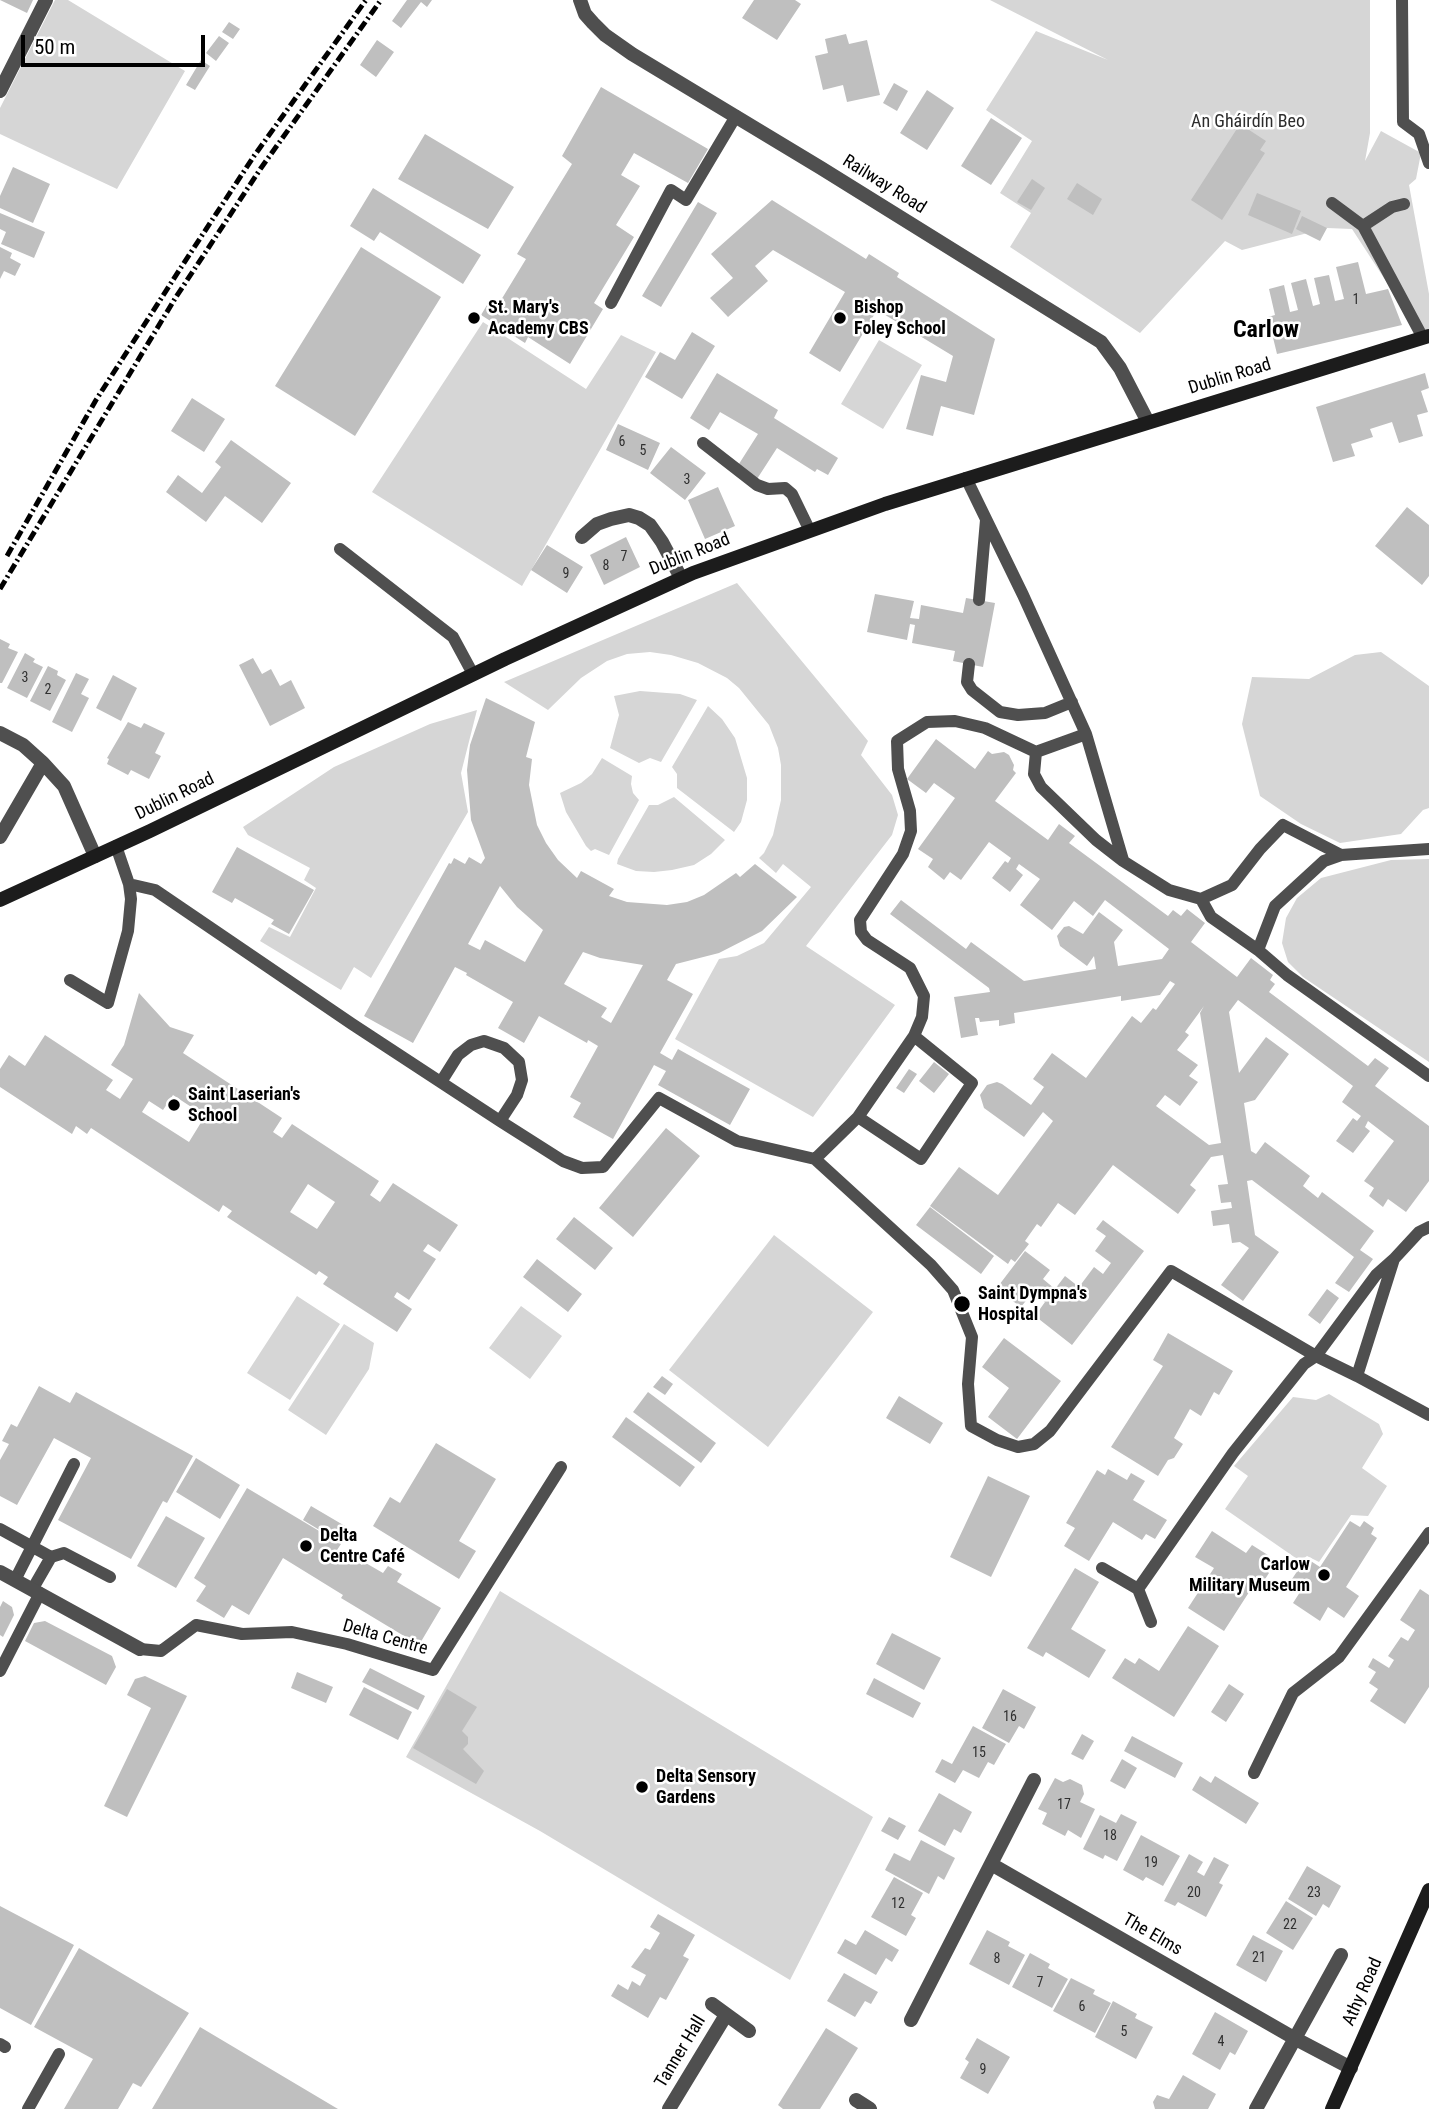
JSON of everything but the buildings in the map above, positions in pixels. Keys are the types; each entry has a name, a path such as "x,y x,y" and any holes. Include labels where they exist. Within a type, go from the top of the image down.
{"main road":[{"name":"Dublin Road","path":"0,900 473,674 681,578 884,504 1426,337"},
{"name":"Athy Road","path":"1332,2109 1429,1890"}],"street":[{"path":"0,91 46,0"},
{"name":"Railway Road","path":"580,0 585,14 605,36 1101,342 1120,368 1149,422"},
{"path":"582,537 597,524 611,519 629,515 639,518 650,525 662,542 681,578"},
{"path":"0,733 23,745 64,786 95,856"},
{"path":"0,836 43,763"},
{"path":"0,1572 140,1649"},
{"path":"911,2020 1034,1780"},
{"name":"The Elms","path":"991,1864 1294,2039 1351,2067"},
{"path":"1256,2109 1340,1955"},
{"path":"712,2004 749,2031"},
{"name":"Tanner Hall","path":"669,2109 726,2015"},
{"path":"856,2100 870,2109"}],"lane":[{"path":"1402,0 1402,122 1419,134 1429,163"},
{"path":"611,303 671,190 686,200 736,116"},
{"path":"1332,203 1363,226 1426,337"},
{"path":"1363,226 1392,207 1404,204"},
{"path":"703,443 757,485 768,489 785,488 792,494 810,531"},
{"path":"966,478 1086,734 1123,861"},
{"path":"979,600 986,519"},
{"path":"340,549 453,637 473,674"},
{"path":"969,664 968,682 972,690 1000,712 1018,715 1045,713 1072,702"},
{"path":"815,1159 859,1117 914,1036 922,1017 924,996 910,968 867,940 861,932 860,920 903,855 911,831 910,811 898,769 897,741 927,722 954,722 985,728 1036,752 1086,734"},
{"path":"1036,752 1034,774 1041,787 1096,840 1169,890 1201,899 1232,886 1260,849 1283,825 1341,855"},
{"path":"70,980 108,1003 128,931 131,899 129,884 116,846"},
{"path":"1258,950 1275,906 1324,861 1341,855 1429,849"},
{"path":"129,884 155,890 564,1161 582,1168 603,1167 659,1098 737,1141 815,1159 931,1265 953,1290 972,1337 968,1384 971,1426 997,1440 1018,1447 1034,1444 1050,1432 1171,1271 1316,1356 1429,1415"},
{"path":"1201,899 1211,918 1429,1076"},
{"path":"859,1117 921,1159 972,1083 914,1036"},
{"path":"441,1082 458,1055 471,1045 484,1041 504,1048 519,1062 523,1080 517,1095 500,1121"},
{"path":"1138,1589 1233,1453 1304,1364 1316,1356 1376,1275 1419,1232 1429,1227"},
{"path":"1357,1376 1394,1259"},
{"path":"15,1580 74,1464"},
{"name":"Delta Centre","path":"140,1649 161,1651 196,1625 243,1633 292,1632 357,1647 433,1670 561,1467"},
{"path":"0,1530 51,1557 64,1553 110,1577"},
{"path":"1254,1773 1293,1693 1339,1657 1429,1533"},
{"path":"0,1671 51,1557"},
{"path":"1102,1568 1138,1589 1151,1622"},
{"path":"28,2109 59,2054"}],"green space":[{"path":"55,0 68,0 185,71 117,189 0,134 0,108"},
{"name":"An Gháirdín Beo","path":"990,0 1370,0 1370,133 1365,161 1381,131 1421,153 1416,179 1409,185 1429,294 1429,336 1423,338 1352,229 1327,228 1242,250 1225,241 1140,333 1010,247 1031,213 1000,193 1032,141 986,110 1036,31 1108,60"},
{"path":"483,322 586,389 621,335 656,352 522,586 372,492"},
{"path":"879,340 922,365 883,429 841,404"},
{"path":"737,583 868,741 861,755 892,795 898,815 892,835 806,946 895,1005 813,1117 675,1039 719,959 737,956 764,943 811,887 783,864 776,873 759,858 773,835 781,800 781,765 769,725 739,688 727,678 698,663 671,655 650,652 627,654 607,661 581,678 548,710 504,682"},
{"path":"1381,652 1429,686 1429,808 1423,810 1401,834 1340,843 1301,824 1260,796 1242,724 1252,677 1309,679 1355,655"},
{"path":"640,691 680,694 697,700 661,762 650,758 639,763 610,748 619,715 614,696"},
{"path":"708,706 722,719 735,738 747,778 747,800 741,822 734,832 677,788 677,774 672,767"},
{"path":"477,710 461,773 468,812 371,978 354,967 341,990 260,941 269,927 290,937 316,888 304,880 310,868 248,835 243,827 334,767 430,724"},
{"path":"602,758 632,776 633,793 639,800 609,855 595,849 591,851 586,846 566,812 560,793 581,783 592,774"},
{"path":"674,797 725,840 711,854 694,865 672,870 636,871 617,864 649,805 658,805"},
{"path":"1429,859 1429,1062 1303,977 1288,962 1282,943 1286,918 1297,898 1321,878 1391,860"},
{"path":"774,1235 873,1312 768,1447 669,1370"},
{"path":"297,1296 340,1324 290,1400 247,1373"},
{"path":"521,1306 562,1336 530,1379 489,1348"},
{"path":"344,1324 374,1343 369,1369 326,1435 288,1410"},
{"path":"1329,1394 1379,1424 1383,1434 1362,1468 1387,1486 1368,1516 1351,1515 1319,1562 1307,1556 1300,1561 1225,1509 1248,1476 1234,1466 1293,1397 1316,1400"},
{"name":"Delta Sensory Gardens","path":"500,1591 873,1817 790,1980 540,1831 406,1757"}],"railway":[{"path":"7,556 96,400 180,269 254,156 366,0"},
{"path":"0,589 176,297 261,168 381,0"}],"place":[{"name":"St. Mary's Academy CBS","path":"474,318"},
{"name":"Bishop Foley School","path":"840,318"},
{"name":"Saint Laserian's School","path":"174,1105"},
{"name":"Saint Dympna's Hospital","path":"962,1304"},
{"name":"Delta Centre Café","path":"306,1546"},
{"name":"Carlow Military Museum","path":"1324,1575"},
{"name":"Delta Sensory Gardens","path":"642,1787"}],"district":[{"name":"Carlow","path":"1266,331"}]}
